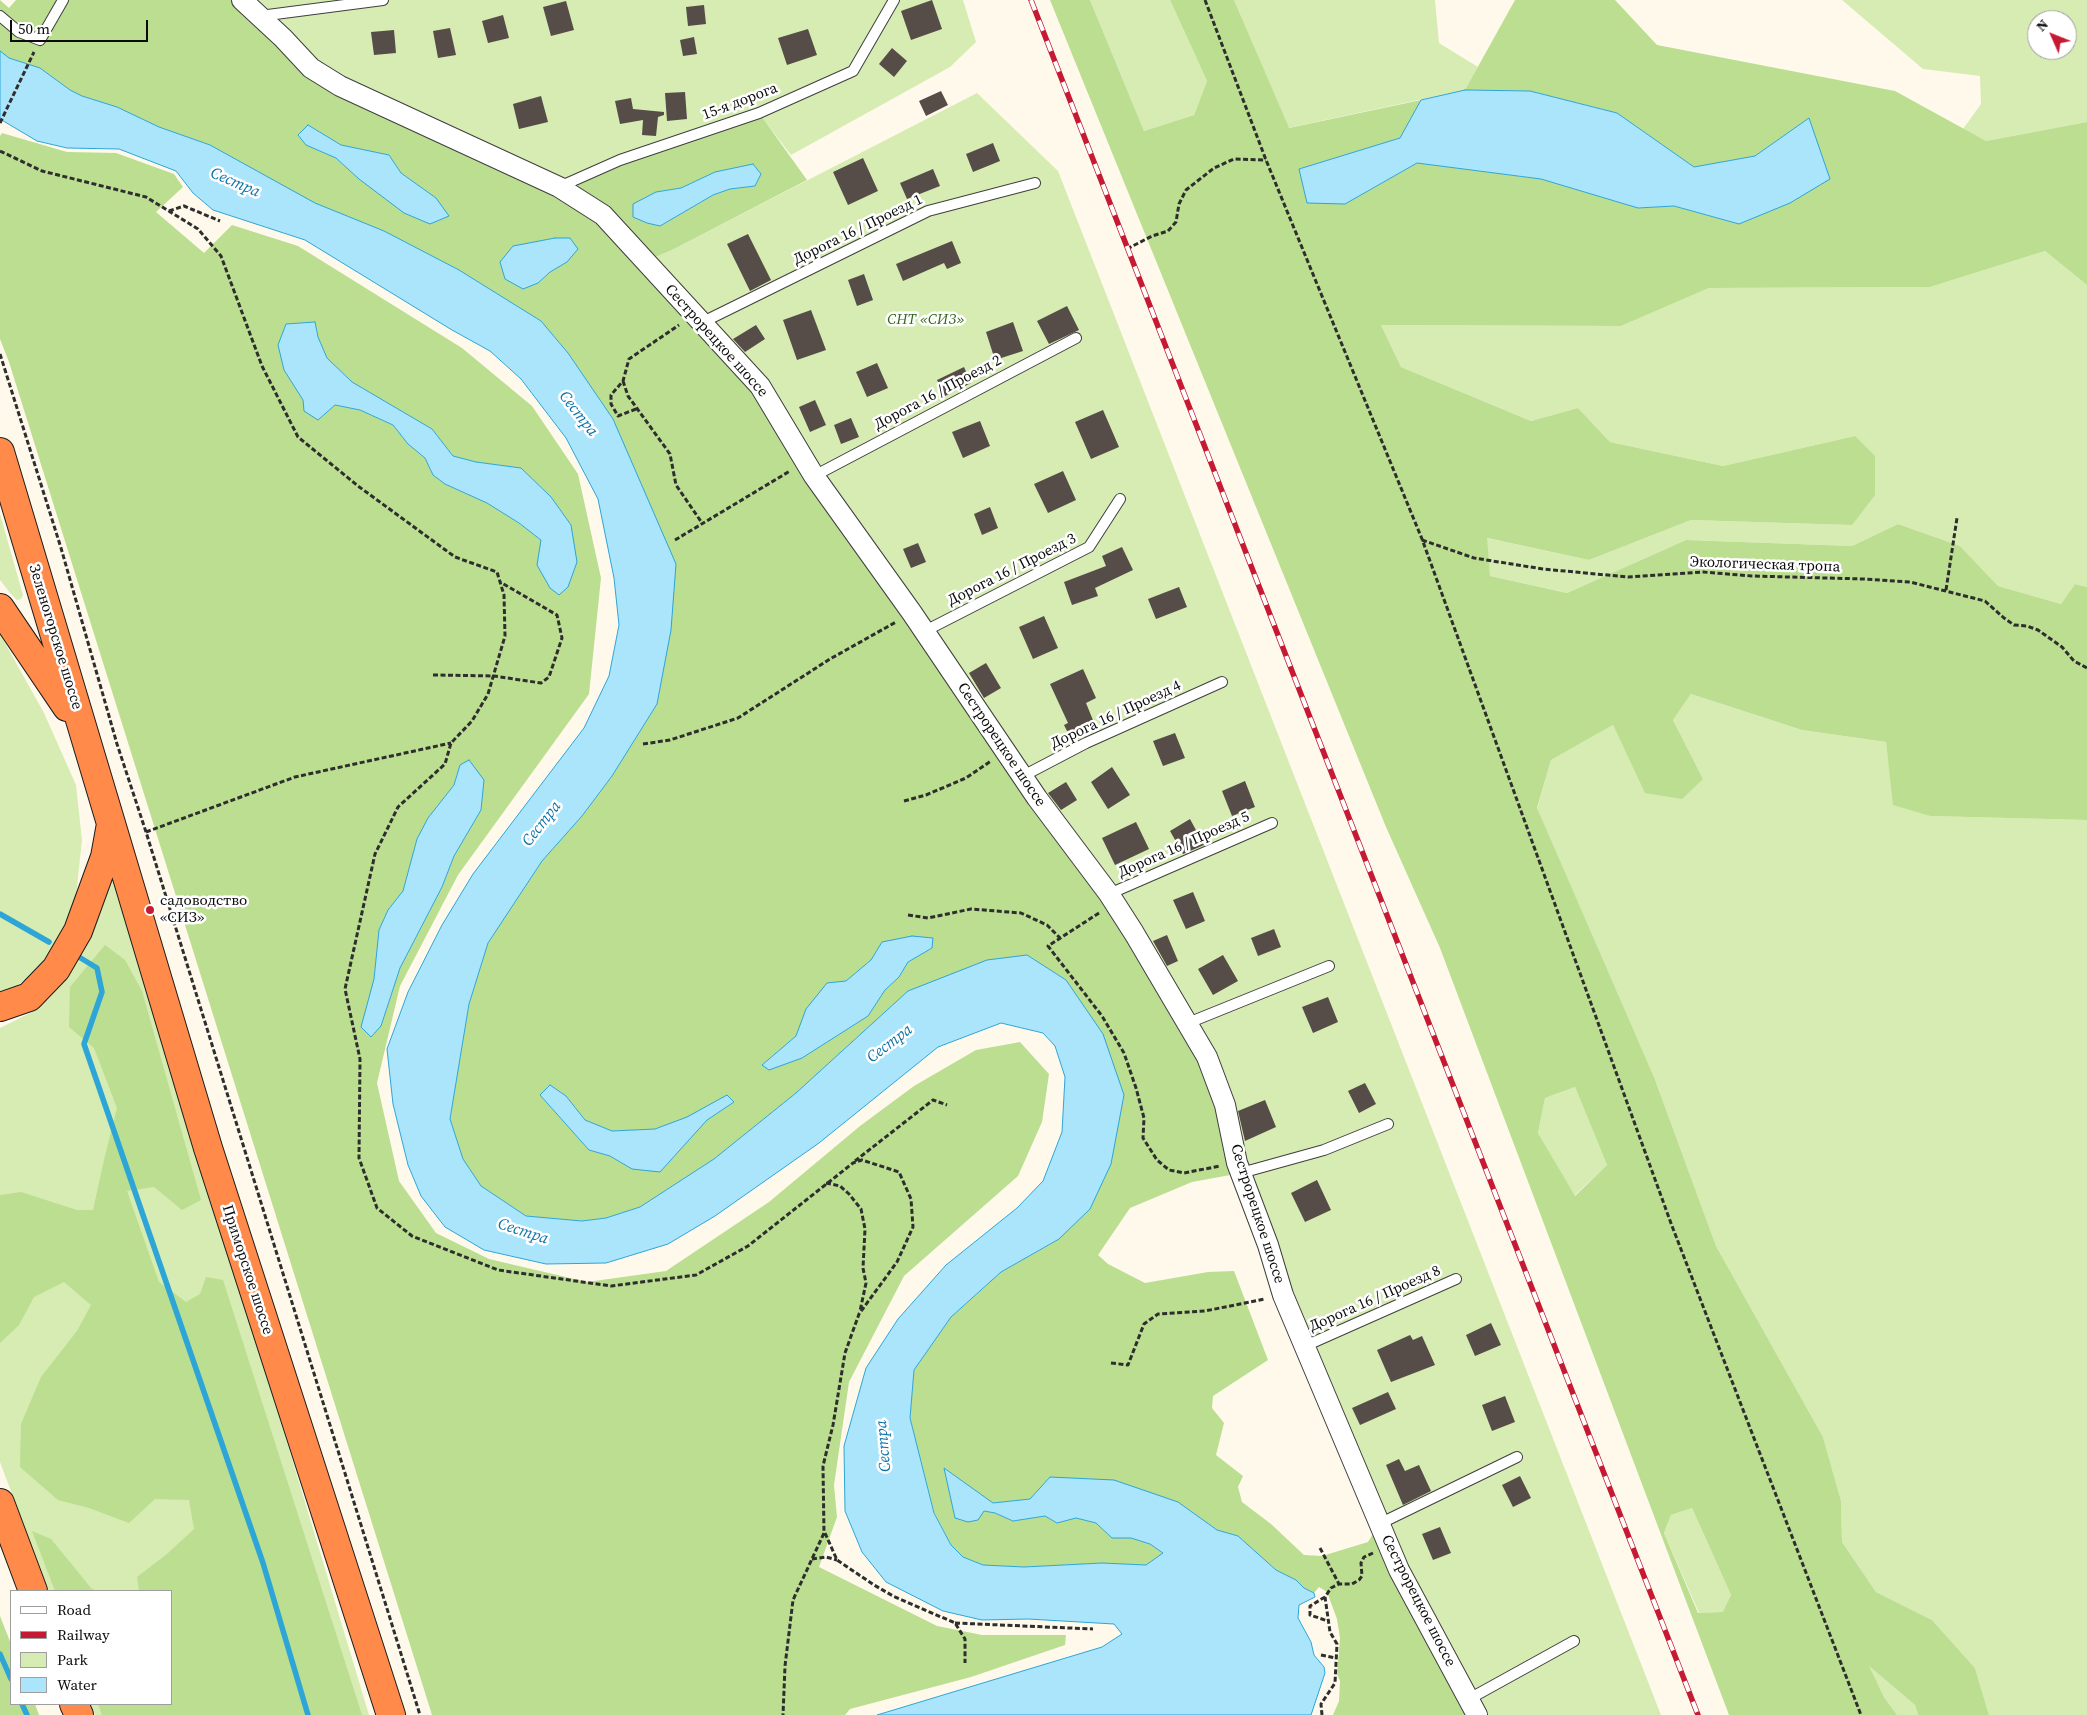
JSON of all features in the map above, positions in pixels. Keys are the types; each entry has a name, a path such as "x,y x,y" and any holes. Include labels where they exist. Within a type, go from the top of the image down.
{"highway":[{"name":"Зеленогорское шоссе","path":"0,452 112,822"},
{"path":"0,608 83,731"},
{"path":"0,1007 29,997 56,969 81,922 105,858 112,822"},
{"name":"Приморское шоссе","path":"112,822 208,1148 391,1715"},
{"path":"0,1502 33,1590"}],"street":[{"name":"Сестрорецкое шоссе","path":"242,0 311,68 340,86 559,188 602,215 760,386 810,469 912,613 1023,776 1112,899 1207,1057 1225,1105 1239,1168 1268,1244 1283,1295 1387,1544 1424,1619 1473,1707"}],"lane":[{"path":"0,16 19,32 40,40 63,0"},
{"path":"260,16 383,0"},
{"name":"15-я дорога","path":"559,188 620,160 759,114 853,71 894,0"},
{"name":"Дорога 16 / Проезд 1","path":"697,319 928,211 1035,183"},
{"name":"Дорога 16 / Проезд 2","path":"810,469 1076,338"},
{"name":"Дорога 16 / Проезд 3","path":"924,631 1090,547 1120,499"},
{"name":"Дорога 16 / Проезд 4","path":"1023,776 1086,743 1222,682"},
{"name":"Дорога 16 / Проезд 5","path":"1112,899 1272,822"},
{"path":"1188,1023 1329,966"},
{"path":"1239,1168 1324,1150 1388,1124"},
{"name":"Дорога 16 / Проезд 8","path":"1305,1346 1456,1279"},
{"path":"1379,1524 1517,1457"},
{"path":"1473,1707 1574,1641"}],"path":[{"path":"1205,0 1266,160 1422,539 1672,1226 1861,1715"},
{"path":"0,123 30,60"},
{"path":"0,151 42,171 146,197 198,229 221,256 262,366 298,437 358,486 455,558 497,572 505,602 505,636 488,694 472,721 451,743 444,764 398,807 375,854 345,989 360,1060 359,1158 377,1208 412,1236 498,1270 611,1286 696,1275 748,1246 933,1100 947,1105"},
{"path":"1127,249 1152,236 1168,231 1176,222 1179,204 1186,190 1214,168 1234,159 1266,160"},
{"path":"168,211 184,206 220,221"},
{"path":"636,409 618,416 611,404 611,396 623,381 629,359 638,351 697,319"},
{"path":"0,354 61,548 117,744 420,1715"},
{"path":"623,381 628,396 636,409 670,454 676,486 702,523"},
{"path":"675,540 702,523 810,469"},
{"path":"1946,590 1957,518"},
{"name":"Экологическая тропа","path":"1422,539 1474,558 1543,569 1628,577 1703,572 1752,576 1910,582 1985,601 2014,625 2027,626 2038,630 2062,647 2074,661 2087,668"},
{"path":"433,675 494,676 541,683 549,677 562,638 557,615 500,582"},
{"path":"643,744 670,740 738,718 830,660 912,613"},
{"path":"146,832 295,777 451,743"},
{"path":"904,801 926,795 966,778 1006,751"},
{"path":"1112,899 1048,946 1102,1016 1124,1053 1144,1118 1143,1138 1157,1160 1168,1170 1184,1173 1239,1168"},
{"path":"908,915 928,918 971,909 1021,913 1047,925 1060,938"},
{"path":"853,1163 862,1160 899,1172 911,1199 913,1227 897,1262 859,1314"},
{"path":"826,1183 840,1186 850,1194 861,1210 865,1229 863,1268 866,1283 859,1314 844,1353 833,1425 823,1466 824,1532 837,1560"},
{"path":"1111,1363 1128,1365 1144,1324 1158,1314 1205,1311 1283,1295"},
{"path":"783,1715 785,1666 793,1600 824,1532"},
{"path":"1328,1621 1310,1615 1310,1606 1325,1597 1331,1588 1340,1584 1352,1584 1359,1580 1362,1576 1361,1564 1364,1557 1387,1544"},
{"path":"1320,1548 1330,1570 1340,1584"},
{"path":"812,1559 826,1557 837,1560 893,1596 955,1623 1093,1629"},
{"path":"1322,1715 1321,1704 1334,1683 1337,1644 1330,1632 1325,1597"},
{"path":"955,1623 965,1639 965,1663"},
{"path":"1321,1655 1336,1658"}],"green space":[{"path":"0,0 9,8 16,0 246,0 311,68 559,187 759,113 807,180 674,249 644,262 760,386 1188,1023 1241,1173 1192,1182 1130,1208 1098,1255 1108,1264 1145,1283 1208,1272 1234,1271 1268,1360 1213,1396 1212,1408 1224,1423 1216,1455 1243,1476 1238,1487 1242,1502 1271,1524 1304,1555 1322,1556 1368,1542 1379,1524 1477,1715 1333,1715 1339,1701 1340,1681 1337,1674 1340,1638 1337,1619 1327,1592 1319,1587 1314,1593 1304,1588 1296,1580 1276,1570 1238,1536 1217,1530 1178,1502 1050,1477 1030,1499 993,1503 945,1469 955,1518 984,1511 995,1513 1013,1521 1045,1516 1057,1523 1076,1518 1096,1523 1112,1538 1131,1538 1150,1544 1163,1553 1146,1565 1102,1563 1024,1567 983,1565 963,1557 951,1545 934,1512 910,1418 914,1370 951,1317 1001,1272 1059,1239 1103,1034 1066,980 1027,955 908,991 796,1093 714,1159 640,1207 606,1218 582,1221 526,1216 481,1186 463,1159 450,1119 469,1004 488,943 542,861 582,816 612,776 657,704 613,419 568,353 541,321 459,270 384,231 315,204 210,145 159,127 117,107 82,96 70,90 40,68 9,58 0,51","holes":["308,125 341,145 389,155 401,173 436,198 359,179 336,158","753,164 761,174 755,186 730,189 713,195 660,226 656,192 681,188 715,172","555,238 570,238 567,262 550,272 538,283 537,242","882,942 932,948 908,962 899,977 885,990 868,1016 802,1058 762,1065 796,1036 827,983 846,981 871,960","550,1085 566,1096 585,1120 612,1131 655,1129 734,1102 707,1120 684,1143 673,1158 632,1169 610,1156 589,1150 540,1095"]},
{"path":"246,0 963,0 976,42 950,67 791,155 759,114 559,187 340,86"},
{"path":"1050,0 1090,0 1144,131 1194,115 1207,81 1170,0 1234,0 1289,128 1421,100 1400,138 1299,169 1345,204 1417,163 1541,179 1638,208 1674,206 1739,224 1809,118 1755,156 1694,167 1617,113 1530,91 1465,90 1515,0 1615,0 1657,45 1895,91 1986,141 2087,122 2087,285 2045,251 1930,287 1709,288 1621,326 1381,325 1401,367 1531,421 1578,408 1610,442 1723,466 1855,436 1875,456 1875,495 1852,525 1691,520 1589,560 1487,538 1490,576 1567,593 1686,540 1852,546 1898,524 1960,546 1998,586 2061,604 2075,584 2087,587 2087,820 1930,816 1893,805 1886,742 1802,730 1691,694 1673,720 1703,779 1682,799 1645,793 1613,725 1551,760 1537,808 1654,1077 1716,1246 1823,1437 1841,1501 1842,1542 1876,1592 1932,1620 1975,1668 1989,1715 1918,1715 1915,1705 1869,1666 1884,1697 1897,1715 1729,1715 1440,948 1386,827","holes":["1575,1087 1607,1165 1575,1196 1538,1133 1545,1098","1692,1508 1731,1595 1723,1612 1698,1613 1664,1533 1671,1515"]},
{"path":"1090,0 1170,0 1207,81 1194,115 1144,131"},
{"path":"1234,0 1435,0 1439,43 1478,67 1465,90 1288,128"},
{"path":"1842,0 2087,0 2087,122 1986,141 1963,129 1981,104 1980,76 1923,69"},
{"name":"СНТ «СИЗ»","path":"977,93 1058,171 1661,1715 1477,1715 1424,1619 1241,1173 644,262 674,249"},
{"path":"2,133 67,152 116,153 174,174 183,187 156,212 204,253 232,225 298,246 462,348 532,406 578,474 601,578 589,694 458,875 400,986 377,1083 399,1181 436,1233 489,1259 587,1282 666,1271 769,1202 860,1126 914,1086 976,1050 1020,1042 1049,1074 1042,1122 1018,1176 904,1276 849,1382 834,1485 837,1517 819,1567 937,1626 982,1635 1066,1635 1065,1645 971,1677 850,1709 845,1715 432,1715 9,362 0,339 0,136","holes":["315,322 318,337 327,358 352,382 432,429 453,456 476,462 521,468 551,497 571,525 541,540 519,523 487,503 445,484 433,475 425,458 408,444 393,425 360,410 335,405 318,420 284,370 286,324","460,765 481,810 454,856 442,887 400,968 381,1026 374,979 379,930 388,910 403,891 417,839 428,818 454,785"]},
{"path":"2045,251 2087,285 2087,587 2075,584 2061,604 1998,586 1960,546 1898,524 1852,546 1686,540 1567,593 1490,576 1486,538 1589,560 1691,520 1852,525 1855,436 1723,466 1610,442 1578,408 1531,421 1401,367 1381,325 1621,326 1709,288 1930,287"},
{"path":"0,514 23,595 21,599 17,600 0,580"},
{"path":"0,634 44,713 76,785 82,840 76,896 59,937 38,970 0,996"},
{"path":"1691,694 1802,730 1886,742 1894,805 1931,816 2087,820 2087,1715 1989,1715 1975,1668 1932,1620 1876,1592 1842,1542 1841,1501 1823,1437 1716,1246 1654,1077 1537,809 1551,760 1613,725 1645,792 1703,779 1673,720"},
{"path":"115,870 369,1715 95,1715 91,1705 172,1705 172,1590 48,1590 0,1462 0,1028 32,1012 55,990 80,952"},
{"path":"105,945 125,960 142,991 201,1200 182,1210 154,1187 127,1191 159,1282 186,1302 200,1294 206,1277 223,1280 362,1715 102,1715 98,1705 172,1705 172,1590 139,1590 137,1577 167,1554 194,1529 189,1500 155,1499 129,1523 89,1508 58,1500 20,1467 21,1424 41,1377 77,1331 91,1305 64,1282 34,1297 19,1325 0,1343 0,1195 21,1192 77,1210 93,1210 117,1108 94,1048 69,1027 70,987"},
{"path":"1575,1087 1607,1165 1574,1196 1538,1133 1545,1098"},
{"path":"1692,1508 1731,1595 1724,1612 1699,1613 1664,1533 1671,1515"},
{"path":"32,1531 51,1539 94,1590 55,1590"},
{"path":"0,1616 10,1641 10,1705 35,1705 39,1715 0,1715"},
{"path":"1868,1665 1915,1705 1918,1715 1897,1715 1884,1697"}],"water":[{"name":"Сестра","path":"0,51 9,58 40,68 70,90 82,96 117,107 159,127 210,145 315,203 384,231 459,270 541,321 568,353 613,419 676,564 671,630 657,704 612,776 582,816 542,861 488,943 469,1004 450,1119 463,1159 481,1186 526,1216 582,1221 606,1218 640,1207 714,1159 796,1093 908,991 987,960 1027,955 1066,980 1103,1034 1124,1095 1111,1164 1090,1209 1059,1239 1001,1272 951,1317 914,1370 910,1418 934,1513 951,1545 963,1557 983,1565 1024,1567 1102,1563 1146,1565 1163,1553 1150,1544 1131,1538 1112,1538 1096,1523 1076,1518 1057,1523 1045,1516 1013,1521 995,1513 984,1511 978,1520 968,1522 955,1518 944,1468 993,1503 1030,1499 1050,1477 1114,1480 1178,1502 1217,1530 1238,1536 1276,1570 1296,1580 1304,1588 1314,1593 1315,1597 1299,1605 1298,1618 1311,1642 1314,1655 1324,1667 1325,1673 1311,1715 877,1715 1102,1647 1122,1634 1114,1624 1028,1619 982,1620 943,1611 886,1582 862,1552 845,1511 844,1446 866,1368 898,1319 946,1265 1017,1208 1043,1181 1062,1132 1065,1077 1055,1046 1043,1033 1001,1023 938,1047 819,1143 715,1216 668,1244 606,1263 546,1264 484,1250 445,1227 421,1196 408,1165 393,1104 387,1049 408,992 442,925 473,874 584,728 609,676 619,625 614,578 598,499 566,438 521,379 490,351 452,330 305,240 213,210 193,193 176,171 119,149 67,148 37,141 0,119"},
{"path":"1465,90 1530,91 1617,113 1694,167 1755,156 1809,118 1830,179 1790,203 1739,224 1674,206 1638,208 1541,179 1417,163 1345,204 1307,203 1299,169 1400,138 1421,100"},
{"path":"308,125 341,145 389,155 401,173 436,198 449,216 430,224 404,213 359,179 336,158 306,145 298,135"},
{"path":"753,164 761,174 755,186 730,189 713,195 660,226 633,217 633,204 656,192 681,188 715,172"},
{"path":"555,238 570,238 578,249 567,262 550,272 538,283 523,289 505,279 500,262 513,246"},
{"path":"315,322 318,337 327,358 352,382 432,429 453,456 476,462 521,468 551,497 571,525 577,562 568,587 559,595 550,588 537,565 541,540 519,523 487,503 445,484 433,475 425,458 408,444 393,425 360,410 335,405 318,420 304,411 303,400 284,370 278,345 286,324"},
{"path":"469,760 484,780 481,810 454,856 442,887 400,968 381,1026 371,1037 361,1027 374,979 379,930 388,910 403,891 417,839 428,818 454,785 460,765"},
{"path":"912,936 933,938 932,948 908,962 899,977 885,990 868,1016 802,1058 769,1070 762,1065 796,1036 806,1009 827,983 846,981 871,960 882,942"},
{"path":"550,1085 566,1096 585,1120 612,1131 655,1129 687,1117 727,1095 734,1102 707,1120 660,1172 632,1169 610,1156 589,1150 540,1095"}],"building":[{"path":"932,0 942,29 911,40 901,11"},
{"path":"566,1 574,30 551,36 543,7"},
{"path":"704,5 706,24 688,26 686,7"},
{"path":"503,15 509,38 488,43 482,21"},
{"path":"450,28 456,55 438,58 433,31"},
{"path":"808,29 817,55 787,65 778,38"},
{"path":"394,30 396,53 374,55 371,32"},
{"path":"694,37 697,54 683,56 680,40"},
{"path":"892,48 907,61 894,77 879,64"},
{"path":"941,91 948,105 926,116 919,101"},
{"path":"685,92 687,119 667,121 665,93"},
{"path":"541,96 548,122 519,129 513,104"},
{"path":"631,98 633,109 664,112 664,115 658,117 656,136 642,135 643,120 620,124 615,101"},
{"path":"993,143 1000,161 973,172 966,154"},
{"path":"863,158 878,191 848,205 833,172"},
{"path":"933,169 940,186 907,199 900,183"},
{"path":"748,234 771,280 750,291 727,244"},
{"path":"952,241 961,263 947,269 944,263 903,281 896,264"},
{"path":"864,274 873,300 857,306 848,280"},
{"path":"1067,306 1079,330 1049,344 1037,321"},
{"path":"811,310 826,350 797,360 783,320"},
{"path":"1013,322 1023,351 995,360 986,332"},
{"path":"756,325 765,339 745,352 733,339"},
{"path":"877,363 888,388 867,397 856,372"},
{"path":"964,367 971,383 945,396 937,380"},
{"path":"815,400 826,425 810,432 799,407"},
{"path":"1103,410 1119,447 1091,459 1075,422"},
{"path":"851,418 859,437 841,444 834,425"},
{"path":"980,421 990,446 963,458 952,432"},
{"path":"1063,471 1076,500 1048,513 1034,484"},
{"path":"990,507 998,528 982,535 974,514"},
{"path":"918,543 926,562 911,568 903,549"},
{"path":"1122,547 1133,570 1095,588 1098,596 1072,605 1064,582 1106,566 1102,556"},
{"path":"1179,587 1187,607 1156,619 1148,599"},
{"path":"1044,616 1058,648 1033,659 1019,627"},
{"path":"986,663 1001,688 984,698 969,673"},
{"path":"1083,669 1096,698 1086,703 1097,730 1072,741 1064,725 1068,723 1050,684"},
{"path":"1175,733 1185,758 1163,766 1153,741"},
{"path":"1112,767 1130,795 1108,809 1091,782"},
{"path":"1245,781 1255,807 1232,816 1222,791"},
{"path":"1066,782 1077,800 1061,810 1048,793"},
{"path":"1190,819 1204,845 1183,854 1170,831"},
{"path":"1136,822 1149,849 1115,865 1102,838"},
{"path":"1193,892 1205,921 1186,929 1173,900"},
{"path":"1274,929 1281,947 1258,956 1251,938"},
{"path":"1167,935 1178,961 1167,966 1153,941"},
{"path":"1223,955 1238,981 1213,995 1198,969"},
{"path":"1328,997 1338,1022 1313,1033 1302,1007"},
{"path":"1365,1083 1376,1104 1359,1113 1348,1091"},
{"path":"1265,1100 1276,1127 1245,1141 1238,1111"},
{"path":"1317,1180 1331,1210 1305,1222 1291,1193"},
{"path":"1491,1323 1501,1345 1475,1356 1466,1335"},
{"path":"1410,1335 1413,1340 1422,1336 1435,1365 1391,1382 1377,1350"},
{"path":"1388,1392 1396,1409 1360,1425 1352,1408"},
{"path":"1505,1396 1515,1422 1492,1431 1482,1405"},
{"path":"1399,1459 1405,1471 1419,1465 1431,1491 1403,1505 1386,1465"},
{"path":"1520,1476 1531,1498 1513,1507 1502,1485"},
{"path":"1440,1527 1451,1553 1433,1560 1422,1534"}],"waterway":[{"path":"0,914 49,942"},
{"path":"79,957 97,968 102,992 84,1044 263,1563 308,1715"},
{"path":"0,1654 10,1677"},
{"path":"22,1705 27,1715"}],"railway":[{"path":"1031,0 1698,1715"}],"place":[{"name":"садоводство «СИЗ»","path":"150,910"}]}
